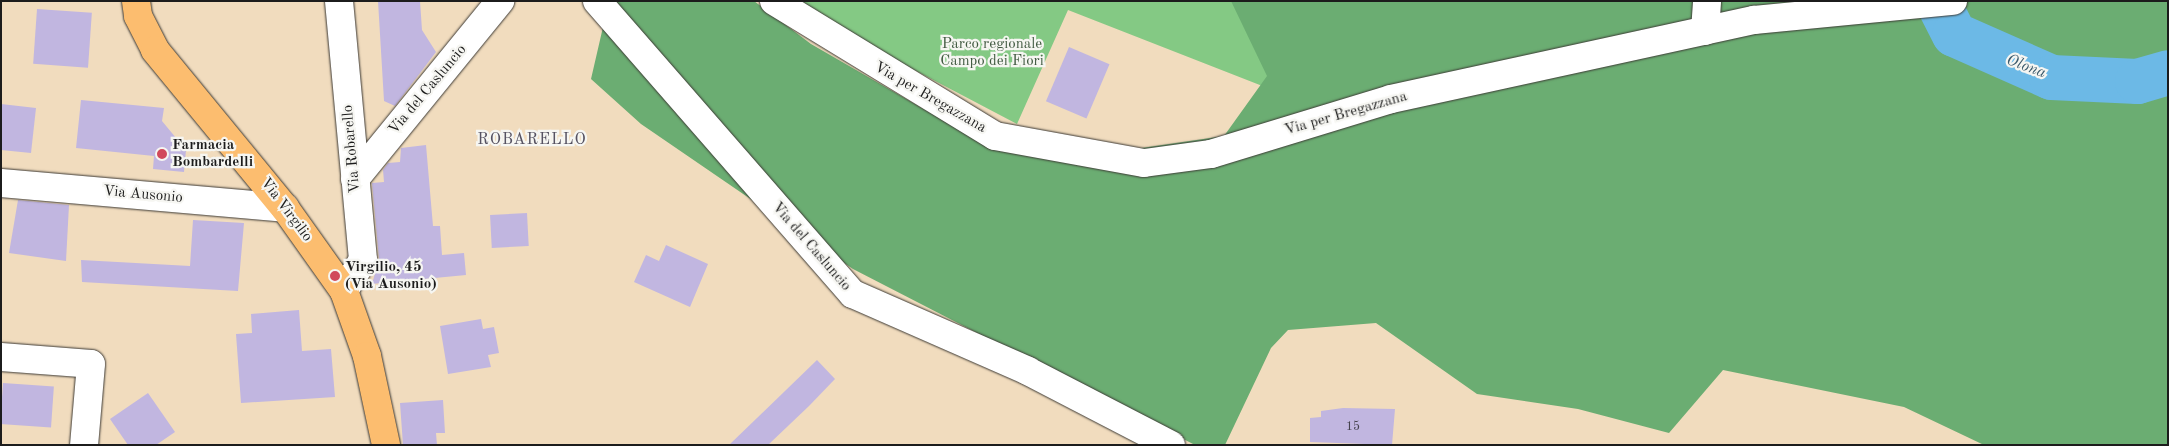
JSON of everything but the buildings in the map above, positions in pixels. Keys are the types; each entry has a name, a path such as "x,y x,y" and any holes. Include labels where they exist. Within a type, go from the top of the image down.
{"main road":[{"name":"Via Virgilio","path":"136,1 138,16 154,50 286,208 344,291 368,356 386,445"}],"street":[{"name":"Via Robarello","path":"339,1 363,260 344,291"},
{"name":"Via del Casluncio","path":"354,179 500,1"},
{"name":"Via del Casluncio","path":"597,1 853,294 1028,371 1171,445"},
{"name":"Via per Bregazzana","path":"774,1 995,136 1144,163 1211,154 1391,99 1754,20 1953,1"},
{"path":"1705,31 1707,1"},
{"name":"Via Ausonio","path":"1,183 286,208"},
{"path":"1,357 92,364 84,445"}],"green space":[{"path":"609,1 754,1 811,44 993,149 1114,152 1224,136 1267,76 1231,1 2168,1 2168,445 1984,445 1904,407 1723,370 1669,433 1578,409 1477,394 1376,323 1288,330 1271,348 1225,445 1195,445 853,269 641,124 591,79"},
{"name":"Parco regionale Campo dei Fiori","path":"801,1 1766,1 1311,105 1068,10 1017,124 842,32"}],"waterway":[{"name":"Olona","path":"1937,1 1954,34 2051,77 2137,81 2168,72"}],"place":[{"name":"Farmacia Bombardelli","path":"162,154"},
{"name":"Virgilio, 45 (Via Ausonio)","path":"335,276"}],"district":[{"name":"ROBARELLO","path":"532,140"}]}
